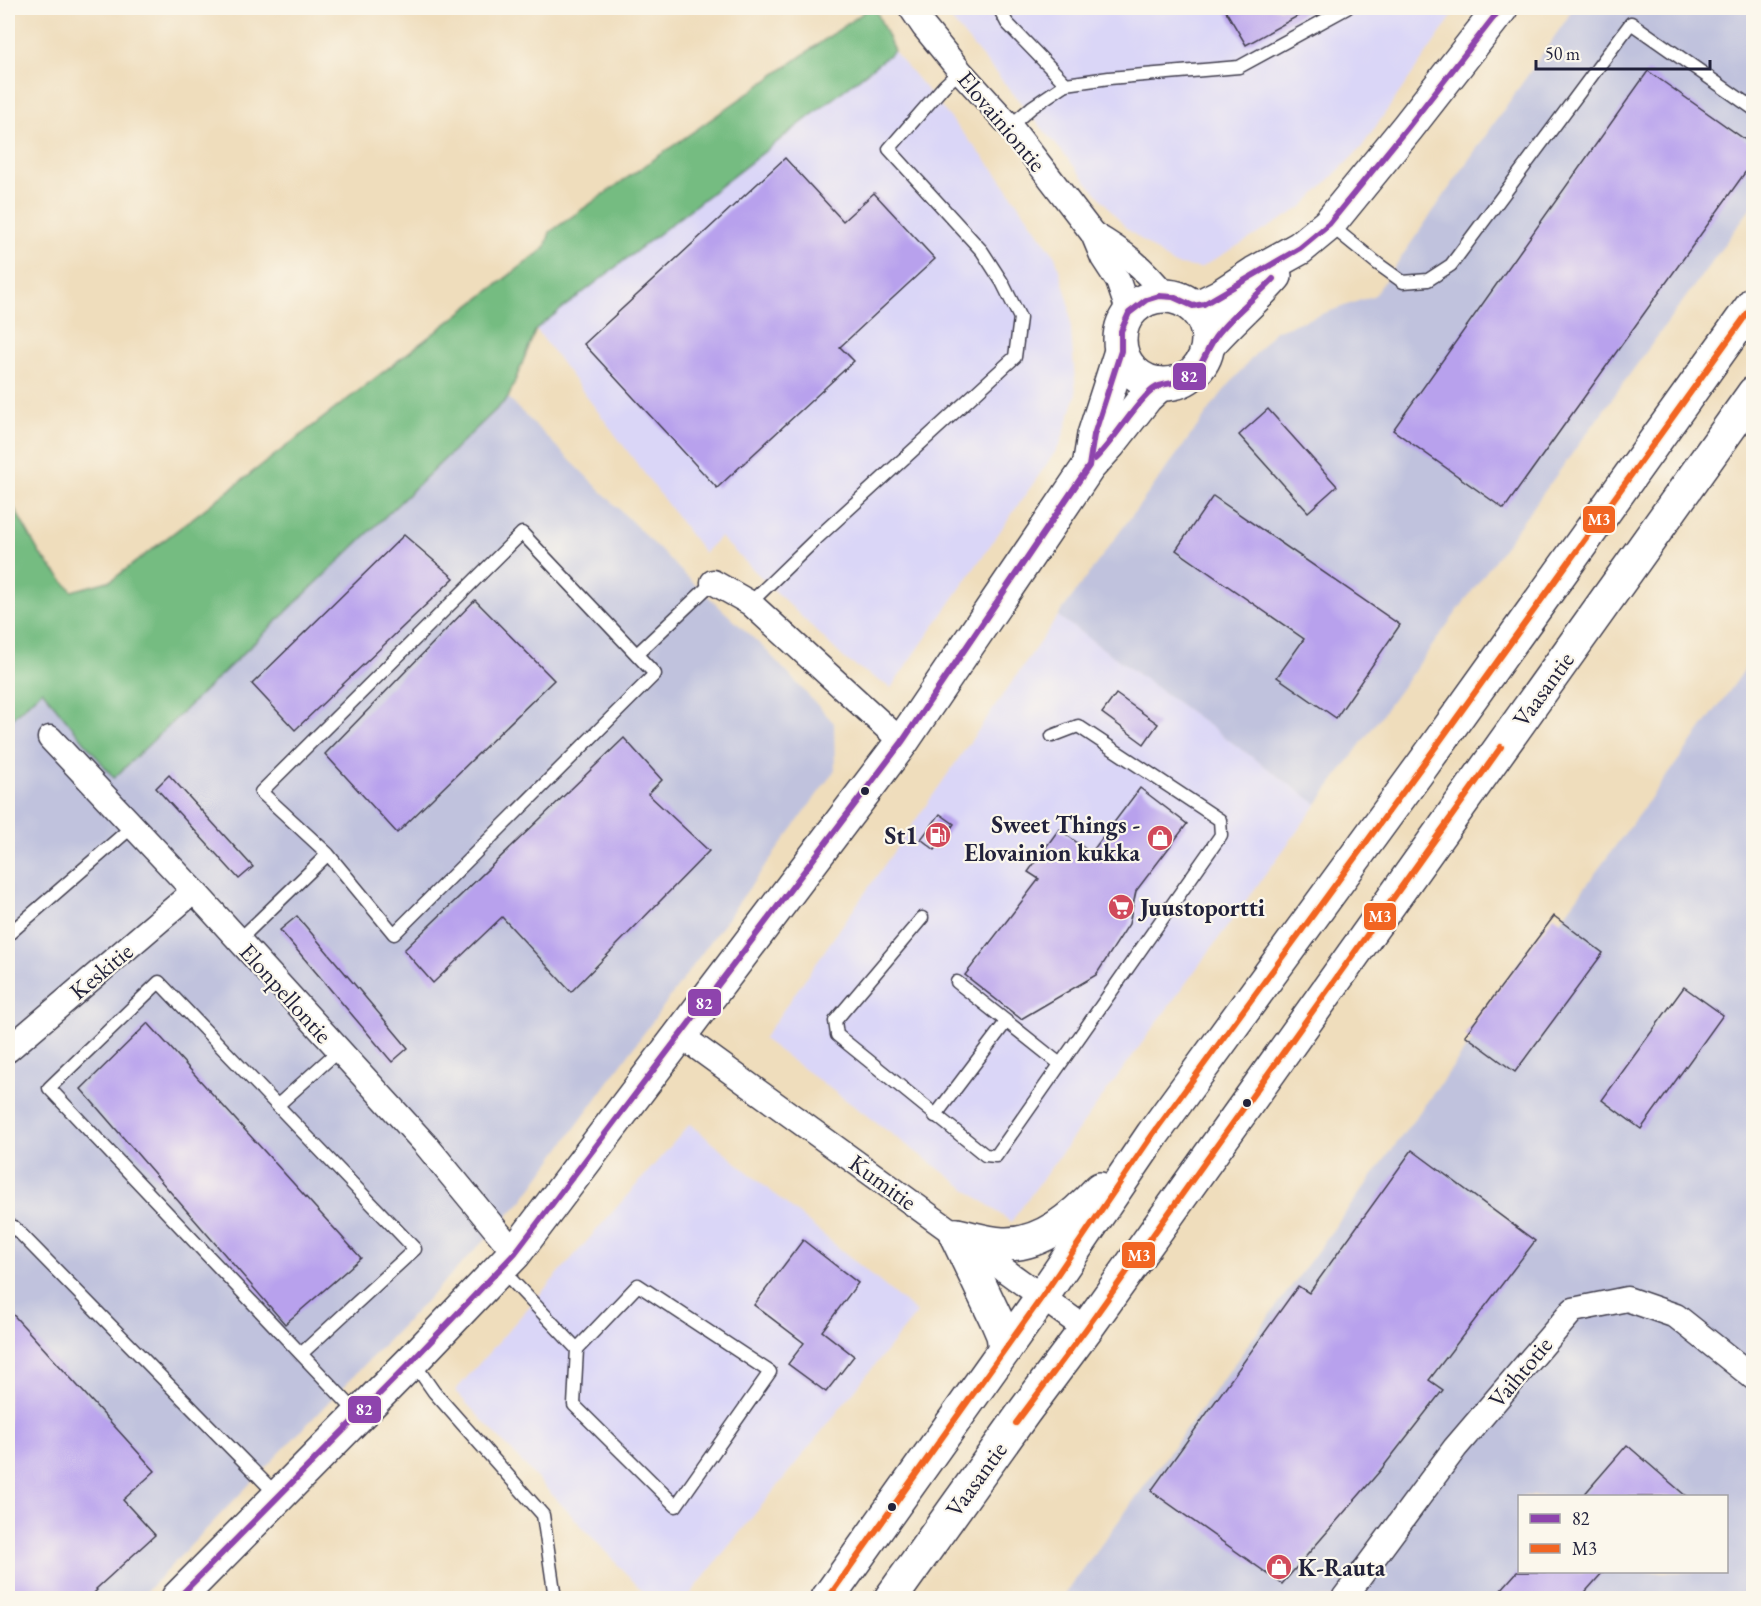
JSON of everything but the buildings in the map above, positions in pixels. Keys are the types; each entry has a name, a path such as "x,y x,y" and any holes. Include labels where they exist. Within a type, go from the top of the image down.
{"main road":[{"path":"1209,344 1260,294 1300,248 1329,224 1501,8"},
{"path":"1089,466 1094,435 1121,351 1121,331 1129,313 1146,300 1204,304 1300,248"},
{"path":"1121,351 1135,374 1147,381 1174,384 1192,375 1205,358 1209,337 1205,323 1179,301"},
{"path":"828,1599 1042,1297 1153,1134 1422,766 1754,303"},
{"path":"178,1599 508,1261 902,742 1089,466 1146,397 1160,384"},
{"name":"Vaasantie","path":"891,1599 1754,393"},
{"path":"956,1235 1004,1244 1030,1240 1056,1228 1089,1201 1153,1134"},
{"path":"956,1235 998,1321 1005,1349"}],"street":[{"name":"Elovainiontie","path":"911,8 960,71 1010,126 1093,234 1103,258 1118,281 1129,313"},
{"name":"Elovainiontie","path":"1093,234 1120,249 1179,301"},
{"path":"713,582 750,603 902,742"},
{"name":"Elonpellontie","path":"50,738 194,891 426,1145 508,1261"},
{"name":"Keskitie","path":"8,1050 194,891"},
{"name":"Kumitie","path":"680,1035 1086,1329"},
{"name":"Vaihtotie","path":"1344,1599 1455,1448 1574,1310 1627,1299 1676,1316 1754,1378"}],"lane":[{"path":"999,8 1007,23 1066,84"},
{"path":"1010,126 1032,107 1066,84 1239,67 1347,8"},
{"path":"1329,224 1403,282 1428,280 1451,265 1631,22 1754,109"},
{"path":"750,603 816,539 1015,357 1020,318 1002,282 982,251 889,149 960,71"},
{"path":"522,534 655,674 394,934 328,854 261,792 522,534"},
{"path":"637,654 713,582"},
{"path":"922,918 835,1021 837,1035 985,1155 996,1156 1221,836 1220,820 1078,726 1052,736"},
{"path":"10,933 133,826"},
{"path":"239,940 328,854"},
{"path":"301,1354 415,1249 159,981 49,1088 358,1415"},
{"path":"957,982 1060,1064"},
{"path":"935,1116 1006,1022"},
{"path":"278,1105 338,1051"},
{"path":"8,1232 14,1227 278,1496"},
{"path":"508,1261 576,1349 574,1405 676,1506 770,1372 638,1285 576,1349"},
{"path":"412,1360 434,1392 543,1515 555,1599"}],"shaded area":[{"path":"941,8 1458,8 1361,148 1301,208 1200,268 1173,264 1126,228"},
{"path":"1573,8 1753,8 1753,205 1317,804 1058,616 1222,393 1275,331 1375,295"},
{"path":"894,51 995,171 1055,256 1069,303 1076,395 1060,445 891,688 846,660 720,537 704,553 536,329"},
{"path":"508,398 685,575 766,650 834,723 835,770 522,1201 140,1598 8,1598 8,722 41,690 115,777"},
{"path":"1058,616 1317,804 1011,1222 763,1039"},
{"path":"1753,657 1753,1598 1062,1598 1736,682"},
{"path":"690,1124 917,1313 687,1598 649,1598 455,1391"}],"green space":[{"path":"870,8 875,8 894,51 536,329 508,398 114,778 42,690 8,722 8,497 40,554 72,591 112,580 545,248 550,232"}],"transit line":[{"name":"82","path":"178,1598 515,1253 902,742 1089,466 1094,435 1121,351 1121,331 1129,313 1146,300 1159,296 1173,297 1193,306 1204,304 1300,248 1329,224 1501,8"},
{"name":"82","path":"1095,459 1154,389 1181,381 1193,374 1223,327 1273,279"},
{"name":"M3","path":"828,1598 1042,1297 1153,1134 1422,766 1754,304"},
{"name":"M3","path":"1016,1423 1086,1329 1501,747"}],"place":[{"name":"St1","path":"938,835"},
{"name":"Sweet Things - Elovainion kukka","path":"1160,838"},
{"name":"Juustoportti","path":"1121,907"},
{"name":"K-Rauta","path":"1279,1567"}]}
